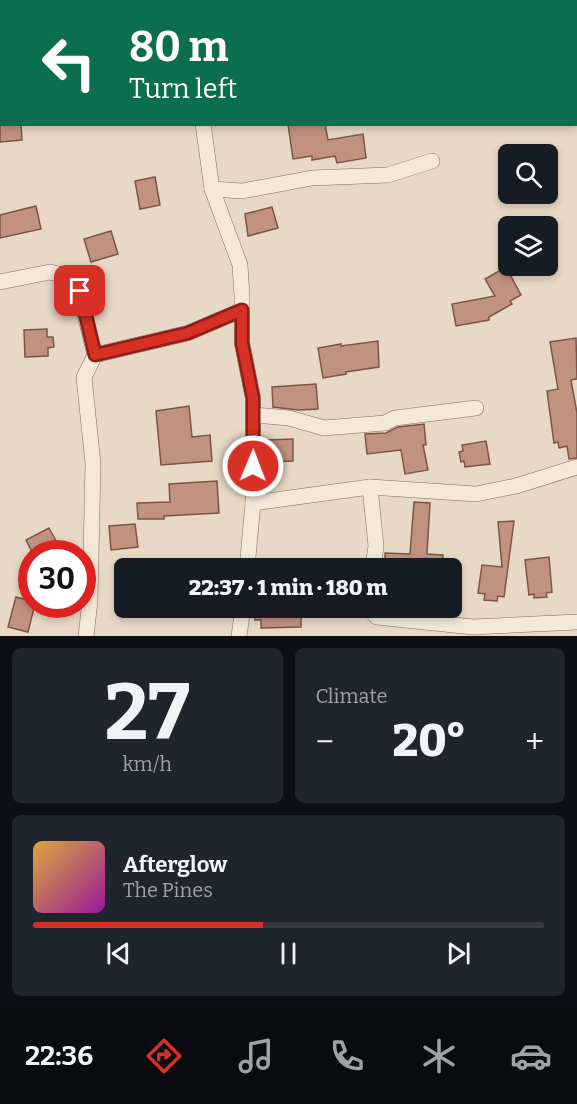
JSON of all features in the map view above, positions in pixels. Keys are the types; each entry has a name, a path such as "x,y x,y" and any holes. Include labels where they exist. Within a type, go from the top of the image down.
{"street":[{"path":"203,126 212,189 240,265 242,343 253,398 254,415 253,503 248,558"},
{"path":"212,189 242,192 312,178 388,175 432,160"},
{"path":"0,282 50,272 62,275 80,291 95,355 84,377 93,464 90,601 86,636"},
{"path":"95,355 188,333 242,310"},
{"path":"254,415 289,418 324,428 385,423 395,418 476,408"},
{"path":"253,503 370,487 476,494 516,486 577,467"},
{"path":"370,487 376,546 374,558"},
{"path":"238,636 241,618"},
{"path":"387,618 473,627 577,622"}],"building":[{"path":"0,126 21,126 22,140 0,142"},
{"path":"288,126 325,126 328,140 363,134 366,158 337,163 335,156 312,160 312,156 293,159"},
{"path":"155,177 160,205 140,209 135,181"},
{"path":"36,206 41,229 0,238 0,215"},
{"path":"272,207 278,228 248,236 245,214"},
{"path":"111,231 118,254 91,262 84,239"},
{"path":"498,272 498,276 511,276 521,295 510,301 512,304 489,317 489,320 456,326 452,304 495,296 485,279"},
{"path":"47,329 47,337 53,337 54,347 48,348 48,356 25,357 24,330"},
{"path":"576,338 577,379 571,380 577,413 577,458 569,459 567,446 559,448 558,442 554,443 547,391 558,389 550,342"},
{"path":"378,341 379,367 323,378 318,348"},
{"path":"316,384 318,409 298,410 273,407 272,387"},
{"path":"189,406 192,437 210,435 212,461 161,465 156,411"},
{"path":"424,424 426,445 423,445 428,470 405,474 401,450 367,454 365,434 386,433 398,427"},
{"path":"293,439 293,461 268,462 267,440"},
{"path":"486,441 490,464 465,467 464,461 461,462 459,452 463,451 462,445"},
{"path":"217,481 219,513 164,516 164,519 138,519 137,503 170,502 169,484"},
{"path":"414,502 430,503 427,554 443,555 443,558 385,558 385,553 410,554"},
{"path":"514,521 504,597 498,596 497,601 484,600 485,594 478,593 482,565 502,567 498,522"},
{"path":"135,524 138,547 111,550 109,526"},
{"path":"49,528 56,540 26,540"},
{"path":"549,557 552,592 546,593 547,597 534,598 534,594 529,595 525,560"},
{"path":"16,597 18,598 18,618 32,618 28,632 8,627"},
{"path":"255,618 301,618 301,627 261,628 261,620 255,620"}],"route":[{"path":"80,291 95,355 188,333 242,310 242,343 253,398 253,466"}]}
